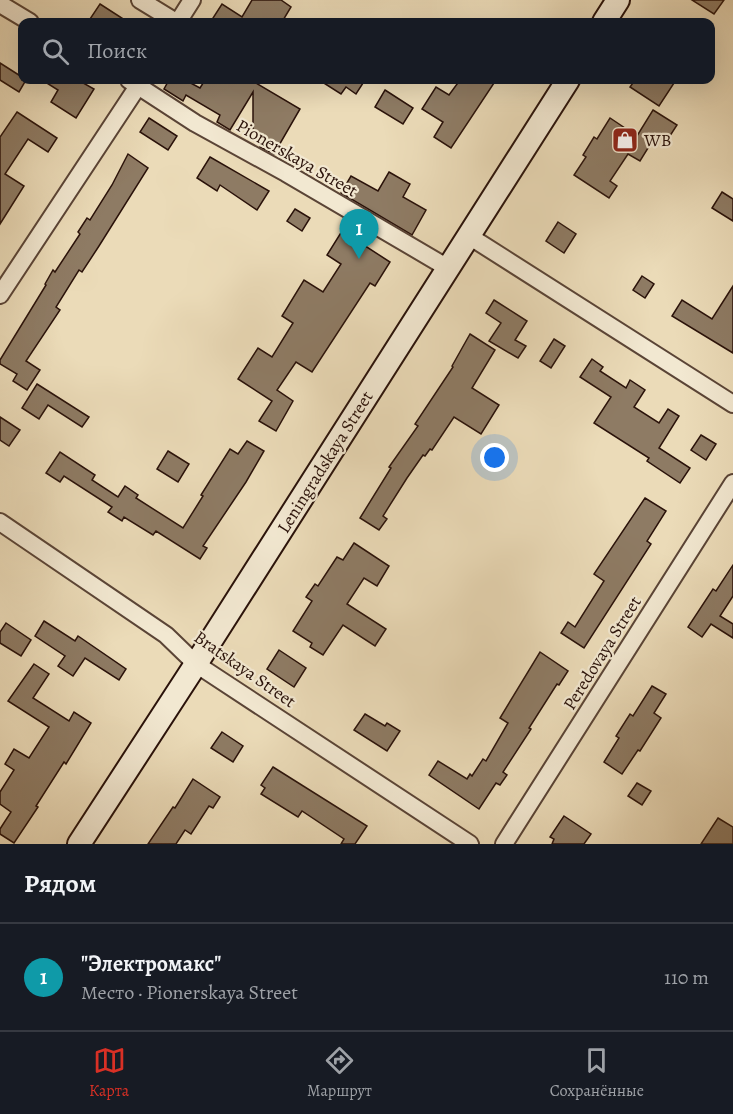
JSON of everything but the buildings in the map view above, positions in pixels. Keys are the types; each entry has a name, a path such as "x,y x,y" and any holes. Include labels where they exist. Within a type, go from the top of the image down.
{"street":[{"path":"140,0 170,18"},
{"path":"180,18 192,0"},
{"path":"607,18 618,0"},
{"path":"0,4 23,18"},
{"path":"0,295 134,84"},
{"name":"Pionerskaya Street","path":"140,84 195,123 286,173 448,268"},
{"name":"Leningradskaya Street","path":"79,844 565,84"},
{"path":"470,236 733,404"},
{"name":"Peredovaya Street","path":"504,844 733,483"},
{"name":"Bratskaya Street","path":"0,522 166,635 196,663 470,844"}],"place":[{"name":"WB","path":"625,140"},
{"name":"\"Электромакс\"","path":"359,259"}]}
